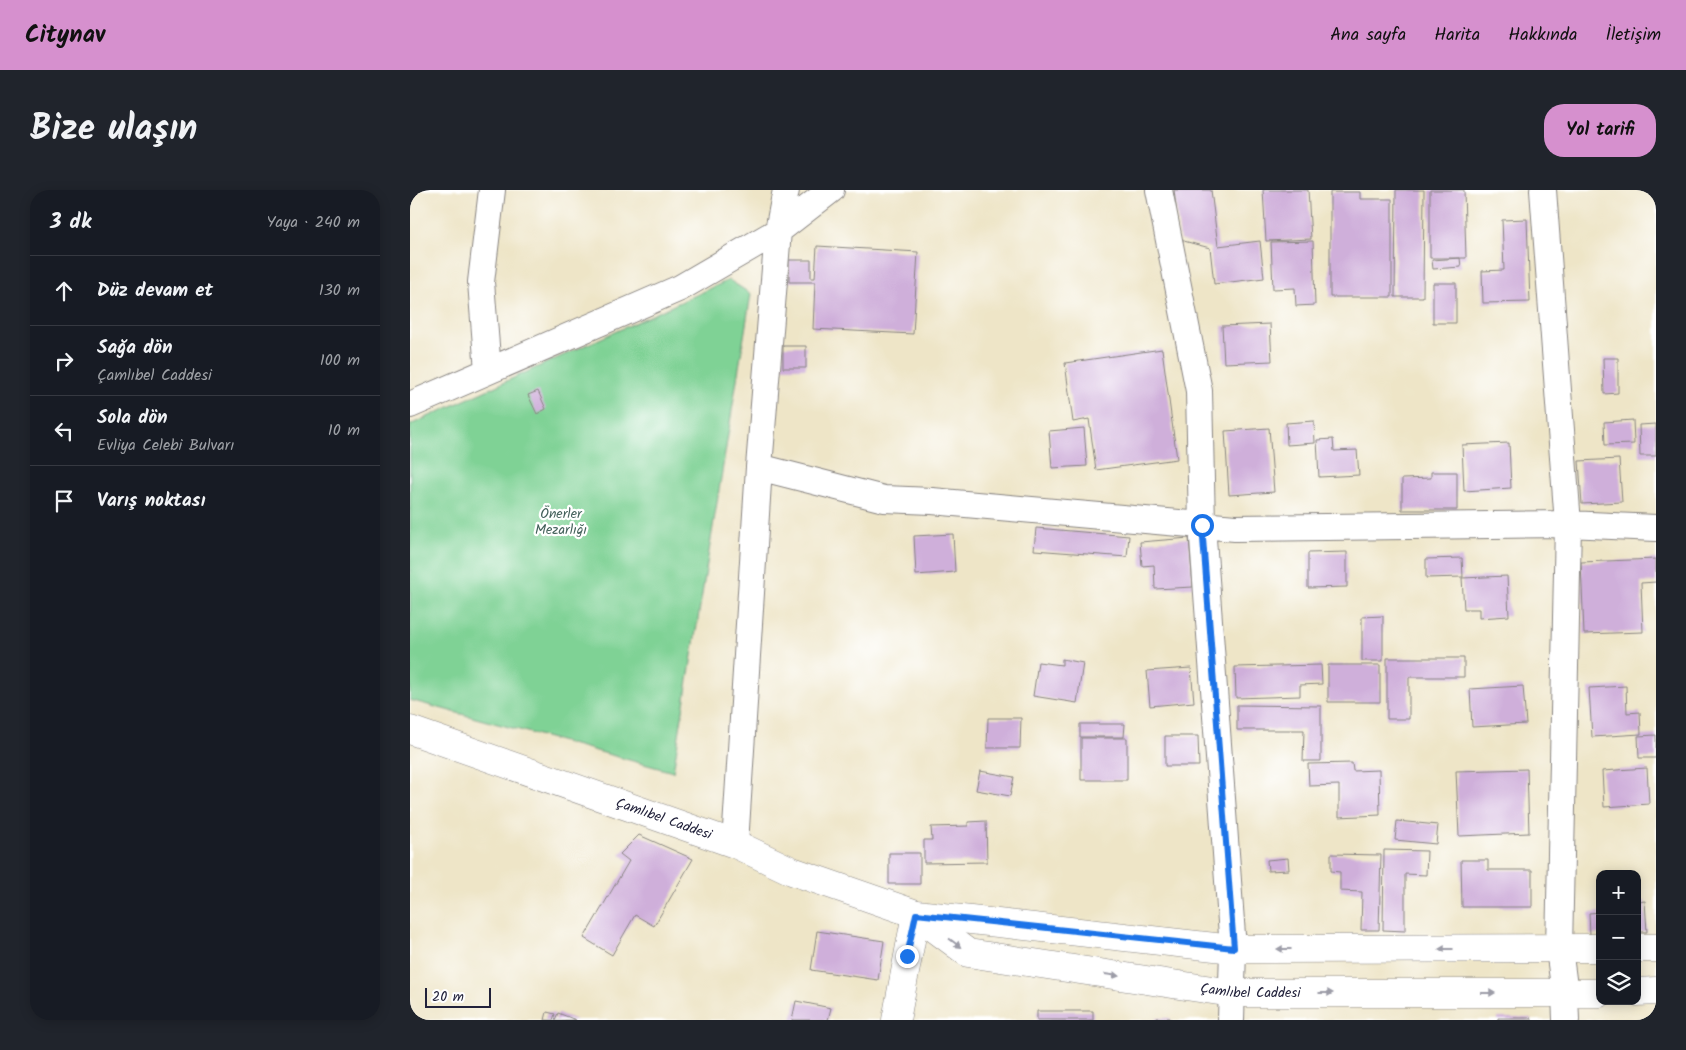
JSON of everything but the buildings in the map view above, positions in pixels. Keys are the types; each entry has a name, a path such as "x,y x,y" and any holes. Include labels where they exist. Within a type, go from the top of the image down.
{"main road":[{"name":"Çamlıbel Caddesi","path":"410,730 735,844 792,871 916,914 1234,948 1596,948"},
{"name":"Çamlıbel Caddesi","path":"916,914 968,953 1232,993 1566,1007 1596,995"},
{"path":"896,1020 916,914"},
{"path":"1641,948 1656,948"},
{"path":"1641,992 1656,991"}],"street":[{"path":"488,371 481,282 492,190"},
{"path":"735,844 759,467 778,231 786,190"},
{"path":"410,405 680,288 778,231 831,190"},
{"path":"1159,190 1199,392 1202,525 1234,948 1231,1020"},
{"path":"1543,190 1568,524 1559,949 1566,1007"},
{"path":"759,467 884,499 932,501 1235,528 1568,524 1656,528"}],"green space":[{"name":"Önerler Mezarlığı","path":"729,280 751,294 673,772 410,700 410,425"}],"route":[{"path":"907,956 916,914 1234,948 1202,525"}]}
